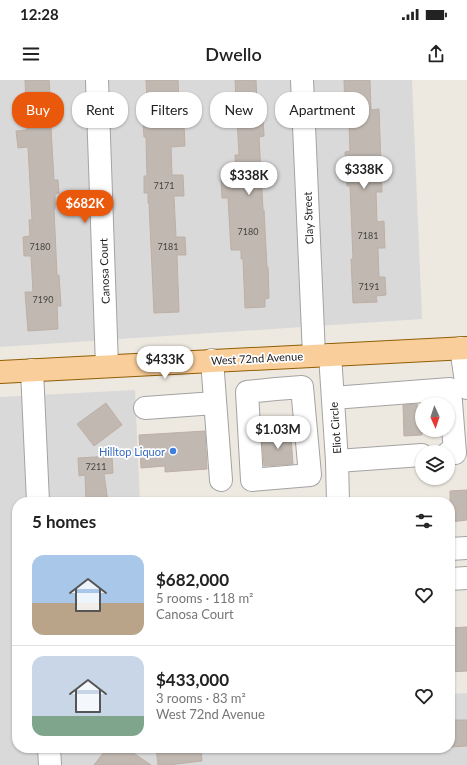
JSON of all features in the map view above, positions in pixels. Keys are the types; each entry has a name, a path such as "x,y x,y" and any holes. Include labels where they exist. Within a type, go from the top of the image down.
{"main road":[{"name":"West 72nd Avenue","path":"0,372 464,348"}],"street":[{"name":"Canosa Court","path":"97,80 107,366"},
{"name":"Clay Street","path":"302,80 322,355"},
{"path":"464,348 467,388"},
{"name":"Eliot Circle","path":"322,355 332,398 337,461 338,497"},
{"path":"274,357 276,389"},
{"path":"212,360 220,480"},
{"path":"32,370 38,497"},
{"path":"302,387 310,475 252,480 247,392 276,389 302,387"},
{"path":"332,398 450,389 454,445"},
{"path":"145,408 215,403"},
{"path":"337,461 415,455"},
{"path":"455,549 467,548"},
{"path":"455,579 467,578"},
{"path":"49,753 50,765"}],"shaded area":[{"path":"0,80 412,80 422,319 0,347"},
{"path":"135,390 140,497 12,497 12,753 455,753 455,694 467,693 467,765 0,765 0,397"}],"building":[{"path":"25,80 49,80 50,92 25,92"},
{"path":"146,80 178,80 178,92 147,92"},
{"path":"235,80 256,80 257,92 236,92"},
{"path":"344,80 370,80 371,110 379,109 382,192 376,192 377,222 384,221 385,248 378,248 379,277 385,277 386,295 376,296 377,302 353,303 350,186 347,186 345,152 350,151 349,128 369,128 369,92 344,92"},
{"path":"27,128 51,128 54,180 58,180 59,193 55,194 54,209 57,275 59,275 61,306 57,306 58,329 28,331 25,292 33,292 31,256 24,256 23,237 30,236 29,220 32,220 28,147 18,148 16,131 27,130"},
{"path":"143,128 184,128 185,146 171,147 172,175 183,175 184,196 174,196 176,237 185,237 186,255 177,255 179,312 154,313 149,203 148,193 144,193 144,176 147,176 146,137 144,137"},
{"path":"238,128 264,128 264,136 259,137 268,267 269,298 265,299 265,307 245,308 243,259 241,259 241,250 231,250 228,198 222,198 221,178 236,178 235,155 239,155"},
{"path":"106,403 122,425 94,446 77,424"},
{"path":"415,404 415,435 404,436 403,405"},
{"name":"Hilltop Liquor","path":"205,431 207,469 165,472 165,466 141,468 139,435"},
{"path":"288,433 288,436 291,436 293,464 264,466 262,438 270,438 270,435"},
{"path":"112,456 113,473 104,474 107,497 86,497 85,475 79,476 78,458"},
{"path":"467,490 467,520 455,521 455,497 450,497 450,491"},
{"path":"467,627 467,671 455,672 455,628"},
{"path":"455,720 467,720 467,746 455,747"},
{"path":"103,753 133,753 151,765 94,765"},
{"path":"157,753 201,753 202,761 158,765"}],"place":[{"name":"Hilltop Liquor","path":"173,451"}]}
